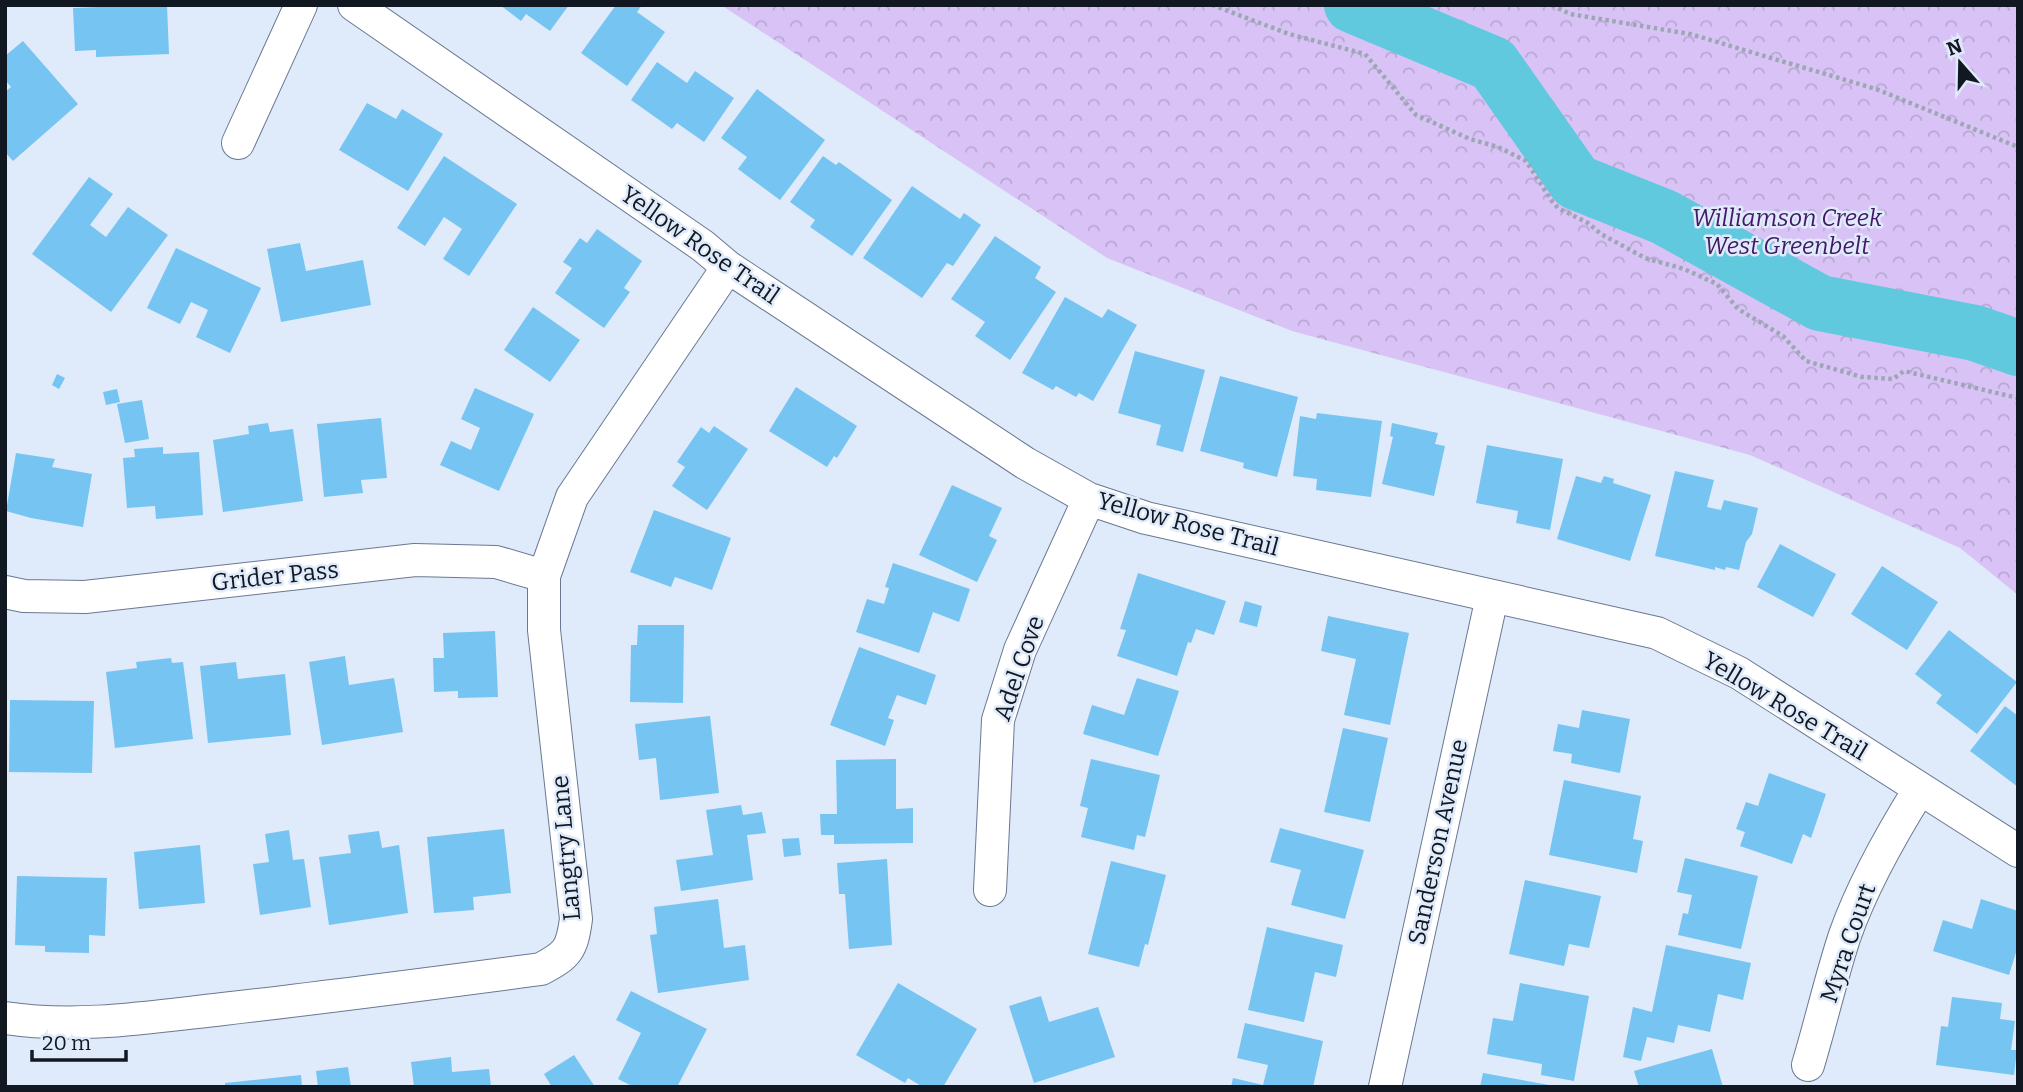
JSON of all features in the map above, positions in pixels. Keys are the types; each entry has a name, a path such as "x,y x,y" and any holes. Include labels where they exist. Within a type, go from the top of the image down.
{"street":[{"path":"238,143 302,5"},
{"name":"Yellow Rose Trail","path":"354,5 703,246 729,267 1025,463 1089,499 1146,518 1657,633 1739,673 2018,851"},
{"name":"Langtry Lane","path":"5,1018 32,1022 112,1021 350,995 541,969 561,959 573,940 576,919 544,630 544,576 572,497 729,267"},
{"name":"Adel Cove","path":"990,890 998,720 1020,650 1089,499"},
{"name":"Grider Pass","path":"5,592 24,596 85,597 415,560 496,562 544,576"},
{"name":"Sanderson Avenue","path":"1385,1087 1492,597"},
{"name":"Myra Court","path":"1808,1065 1846,933 1868,881 1919,790"}],"path":[{"path":"1212,5 1289,34 1365,54 1416,115 1470,139 1498,147 1526,161 1558,208 1645,258 1717,284 1738,309 1783,336 1806,361 1870,377 1893,379 1904,371 2018,398"},
{"path":"1552,5 1570,14 1689,34 1876,89 2018,148"}],"green space":[{"name":"Williamson Creek West Greenbelt","path":"721,5 2018,5 2018,595 1960,548 1750,455 1292,331 1107,258"}],"building":[{"path":"167,5 169,54 96,57 96,50 75,51 73,8"},
{"path":"500,5 569,5 550,31 526,14 521,21"},
{"path":"616,5 642,5 637,12 665,32 627,86 581,53"},
{"path":"23,41 78,104 13,161 5,152 5,92 11,87 5,80 5,56"},
{"path":"657,62 687,83 695,71 734,98 704,142 677,123 672,129 631,100"},
{"path":"757,89 825,140 780,200 738,169 747,157 721,138"},
{"path":"367,103 396,119 402,109 443,134 408,191 339,150"},
{"path":"444,156 517,204 469,276 443,259 462,229 444,217 425,246 397,228"},
{"path":"823,156 836,165 839,162 892,200 852,256 810,227 815,220 790,202"},
{"path":"89,177 113,194 90,225 106,237 128,207 168,235 111,312 32,254"},
{"path":"912,186 960,219 964,213 981,225 953,266 947,263 922,298 863,258"},
{"path":"597,229 642,261 624,288 630,292 604,328 555,293 572,268 563,262 580,238 587,243"},
{"path":"995,236 1041,267 1035,278 1056,292 1010,360 975,336 985,322 951,299"},
{"path":"300,243 306,271 363,260 371,305 281,322 267,249"},
{"path":"176,248 261,288 230,353 196,337 208,310 191,302 180,324 147,308"},
{"path":"1065,297 1102,318 1108,309 1137,325 1093,401 1079,393 1076,397 1056,386 1053,390 1022,373"},
{"path":"533,307 580,340 550,382 504,350"},
{"path":"1135,351 1205,370 1183,452 1156,445 1161,425 1118,413"},
{"path":"57,374 65,378 59,389 52,385"},
{"path":"1220,376 1298,397 1277,477 1243,468 1244,463 1200,451"},
{"path":"796,387 857,426 837,458 834,456 827,467 769,431"},
{"path":"475,388 534,414 499,491 440,465 451,441 471,450 480,428 461,419"},
{"path":"117,389 120,402 106,405 103,392"},
{"path":"142,400 149,439 125,443 117,404"},
{"path":"1317,413 1382,421 1371,497 1316,490 1317,479 1293,476 1300,416 1316,419"},
{"path":"381,418 387,478 361,480 363,493 324,497 317,424"},
{"path":"268,423 270,432 293,429 303,501 223,512 213,440 249,434 248,426"},
{"path":"1392,423 1438,433 1435,444 1445,446 1434,496 1382,484 1393,437 1390,436"},
{"path":"714,426 748,449 707,510 672,486 685,467 677,462 701,427 709,433"},
{"path":"1487,445 1563,459 1550,530 1516,523 1518,511 1476,503"},
{"path":"163,447 163,454 199,452 203,515 156,519 155,506 127,508 123,458 135,457 134,449"},
{"path":"16,453 55,459 52,467 92,474 83,527 6,511"},
{"path":"1675,471 1714,480 1707,507 1721,510 1724,500 1758,508 1739,570 1715,567 1715,570 1655,556"},
{"path":"1576,476 1601,483 1604,476 1614,479 1613,483 1651,495 1630,561 1557,539"},
{"path":"952,485 1002,508 989,536 997,540 977,582 919,555"},
{"path":"654,510 731,538 712,590 675,577 671,587 630,572"},
{"path":"1780,544 1836,574 1813,617 1757,587"},
{"path":"893,563 970,589 959,622 933,612 919,653 856,632 867,599 884,604 889,588 885,587"},
{"path":"1882,566 1938,602 1907,650 1851,614"},
{"path":"1138,573 1226,601 1214,635 1196,629 1191,643 1188,642 1177,676 1117,656 1126,630 1120,629"},
{"path":"1245,601 1262,606 1257,627 1239,622"},
{"path":"1328,616 1409,633 1390,725 1344,715 1356,659 1321,651"},
{"path":"638,625 684,625 683,703 630,702 631,645 637,645"},
{"path":"1949,630 2017,682 1977,734 1936,703 1942,695 1915,674"},
{"path":"495,631 498,697 458,698 458,691 434,692 433,658 444,658 443,633"},
{"path":"859,647 936,675 926,705 897,695 888,718 894,720 885,746 830,725"},
{"path":"345,656 349,685 394,678 403,732 322,745 309,662"},
{"path":"171,658 172,663 183,662 193,739 115,748 106,672 137,668 136,662"},
{"path":"236,662 238,679 285,674 291,735 208,743 200,666"},
{"path":"1137,678 1179,691 1158,756 1083,734 1092,705 1124,715"},
{"path":"10,700 94,701 92,773 9,772"},
{"path":"2005,706 2018,716 2018,787 1970,751"},
{"path":"1582,710 1630,719 1620,773 1571,763 1572,754 1553,751 1558,724 1579,728"},
{"path":"710,716 719,793 660,800 656,758 639,760 635,724"},
{"path":"1343,728 1388,738 1370,822 1324,812"},
{"path":"896,759 896,809 913,808 913,843 834,844 834,835 821,835 820,814 837,814 836,760"},
{"path":"1091,759 1160,775 1145,837 1137,835 1134,850 1081,837 1088,808 1080,806"},
{"path":"1769,773 1826,794 1811,838 1803,834 1792,864 1740,846 1745,832 1736,829 1746,802 1758,806"},
{"path":"1564,780 1641,796 1633,839 1643,841 1637,873 1549,855"},
{"path":"741,805 743,815 762,812 766,833 747,835 753,880 681,891 676,860 713,855 706,810"},
{"path":"1280,828 1364,850 1345,919 1291,905 1301,870 1270,862"},
{"path":"504,829 511,893 473,897 474,910 434,913 427,837"},
{"path":"289,830 293,860 304,859 311,907 260,915 253,864 269,862 265,834"},
{"path":"379,831 382,848 399,845 408,913 329,925 319,857 351,853 348,835"},
{"path":"799,838 801,855 784,857 782,839"},
{"path":"200,845 205,903 139,909 134,852"},
{"path":"1685,858 1758,876 1741,949 1678,935 1683,913 1688,914 1692,895 1677,892"},
{"path":"887,859 892,945 849,949 845,894 839,894 837,863"},
{"path":"1111,861 1166,875 1148,945 1145,944 1139,967 1088,954"},
{"path":"17,876 107,878 105,936 89,935 89,953 45,952 45,946 15,945"},
{"path":"1525,880 1601,896 1589,948 1569,944 1564,966 1509,954"},
{"path":"718,899 724,948 745,945 749,980 658,993 650,935 657,934 654,907"},
{"path":"1981,899 2018,911 2018,946 2009,975 1933,951 1943,920 1972,929"},
{"path":"1267,927 1343,945 1336,977 1315,972 1304,1022 1248,1010"},
{"path":"1666,945 1751,963 1743,1000 1718,994 1710,1032 1678,1025 1674,1043 1647,1037 1641,1061 1623,1057 1633,1007 1652,1012"},
{"path":"898,983 977,1029 943,1087 923,1087 908,1078 905,1083 856,1055"},
{"path":"1520,983 1589,996 1574,1081 1541,1075 1542,1064 1487,1054 1493,1018 1513,1021"},
{"path":"631,991 707,1029 677,1087 634,1087 618,1079 641,1033 616,1020"},
{"path":"1041,996 1049,1022 1098,1007 1115,1057 1034,1083 1009,1006"},
{"path":"1952,997 2002,1003 2000,1019 2015,1021 2011,1050 2017,1050 2014,1075 1936,1065 1941,1026 1948,1027"},
{"path":"1245,1023 1323,1041 1313,1087 1231,1087 1233,1078 1263,1085 1268,1065 1237,1058"},
{"path":"1712,1049 1723,1087 1639,1087 1634,1071"},
{"path":"574,1055 595,1087 552,1087 544,1074"},
{"path":"451,1057 452,1072 489,1069 491,1087 414,1087 411,1062"},
{"path":"348,1067 351,1087 318,1087 316,1071"},
{"path":"1483,1073 1549,1085 1549,1087 1480,1087"},
{"path":"301,1075 302,1087 225,1087 225,1083"}],"waterway":[{"path":"1352,5 1493,64 1576,182 1664,217 1820,303 1975,333 2018,348"}]}
